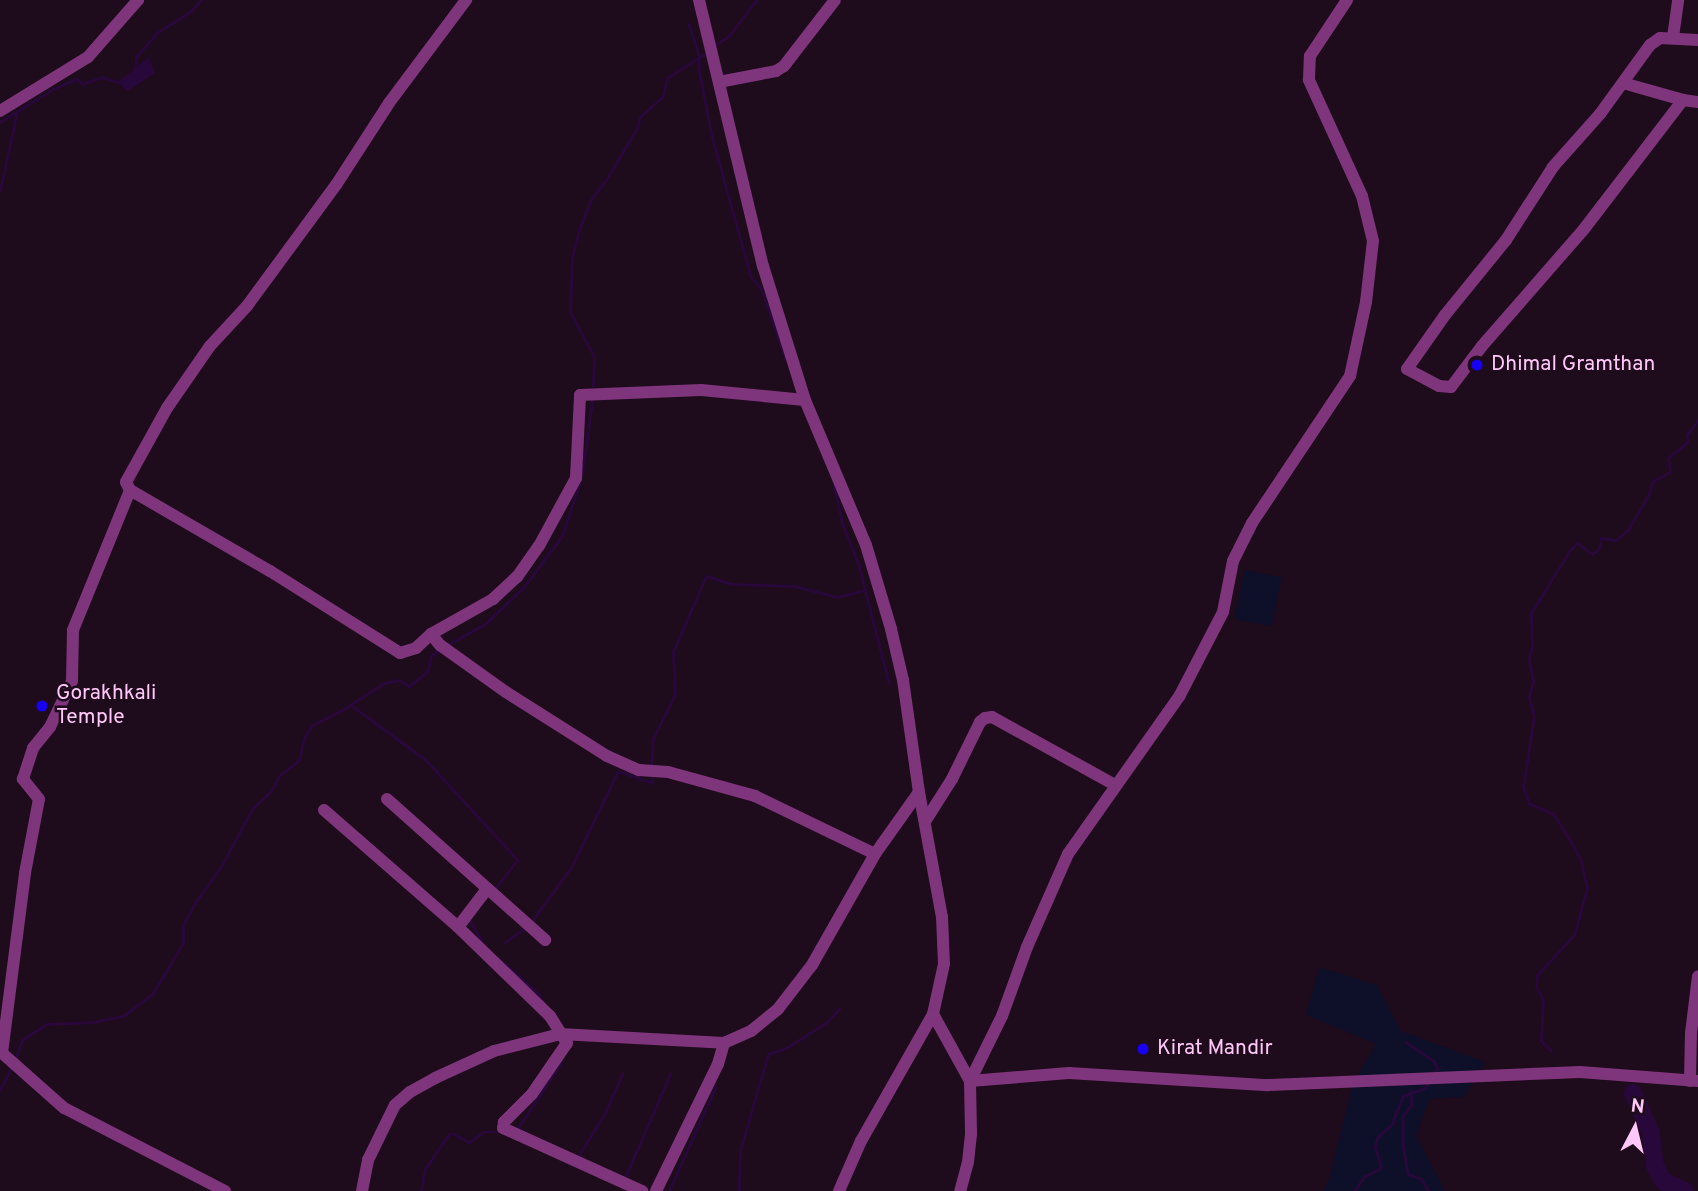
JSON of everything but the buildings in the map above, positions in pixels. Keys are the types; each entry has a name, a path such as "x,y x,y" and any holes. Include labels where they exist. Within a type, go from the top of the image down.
{"street":[{"path":"0,111 88,57 138,0"},
{"path":"466,0 389,103 320,207 247,306 210,346 167,408 126,482 130,490 271,571 387,648 400,653 416,648 431,634 493,599 517,577 539,546 576,478 580,395 701,390 805,400"},
{"path":"699,0 763,266 805,400 866,545 891,629 903,680 919,792 942,917 944,964 933,1014 861,1141 839,1191"},
{"path":"719,82 776,71 784,66 835,0"},
{"path":"960,1191 968,1162 971,1134 970,1081 1002,1016 1027,947 1068,854 1181,695 1223,612 1233,561 1252,523 1350,376 1366,302 1373,241 1362,196 1309,80 1310,56 1347,0"},
{"path":"1674,37 1678,0"},
{"path":"1683,100 1584,229 1482,346 1451,387 1439,386 1407,369 1445,315 1506,240 1553,167 1623,83 1650,45 1660,38 1698,40"},
{"path":"1623,83 1698,102"},
{"path":"130,490 73,629 72,681 50,727 33,748 23,779 39,799 24,873 2,1053 64,1108 225,1191"},
{"path":"431,634 440,645 506,692 607,756 639,771 667,772 755,796 875,854"},
{"path":"926,820 952,779 980,722 985,718 992,718 1115,785"},
{"path":"362,1191 368,1160 394,1105 410,1092 494,1051 560,1034 724,1043 751,1031 778,1009 812,965 875,854 919,792"},
{"path":"387,799 545,940"},
{"path":"324,810 458,927 550,1016 567,1043 532,1094 504,1122 503,1128 642,1191"},
{"path":"458,927 487,889"},
{"path":"970,1081 1069,1073 1268,1085 1580,1072 1694,1081 1691,1033 1698,976"},
{"path":"933,1014 970,1081"},
{"path":"656,1191 718,1064 724,1043"}],"shaded area":[{"path":"149,57 155,73 127,92 118,82"},
{"path":"1244,570 1281,577 1272,626 1234,619"},
{"path":"1319,967 1377,985 1401,1031 1485,1062 1464,1097 1430,1099 1416,1135 1445,1191 1323,1191 1329,1179 1353,1083 1376,1044 1306,1015"}],"waterway":[{"path":"135,68 136,57 158,32 190,12 201,0"},
{"path":"714,46 729,36 756,0"},
{"path":"689,24 700,57 699,69 712,136 751,277 761,288 786,359"},
{"path":"593,386 594,357 570,312 572,258 579,230 590,201 608,177 637,128 640,117 663,96 667,78 703,55"},
{"path":"0,122 53,89 77,79 82,84 102,77 118,82"},
{"path":"0,191 17,112"},
{"path":"582,476 592,400"},
{"path":"1551,1051 1541,1041 1543,1000 1536,986 1537,975 1574,935 1587,888 1581,861 1553,814 1529,804 1523,787 1534,716 1529,697 1533,681 1529,660 1532,645 1531,613 1570,550 1578,543 1592,554 1599,549 1601,538 1616,540 1628,530 1648,496 1653,481 1670,472 1668,458 1688,442 1687,435 1698,420"},
{"path":"447,645 485,624 523,588 562,536 580,482"},
{"path":"834,484 843,525 859,565 889,683"},
{"path":"651,766 653,739 675,694 673,652 706,576 732,584 795,586 837,597 866,590"},
{"path":"16,1058 22,1040 47,1024 94,1022 123,1016 153,993 183,943 183,925 195,903 222,865 252,809 271,791 280,775 299,760 304,739 311,726 344,709 384,683 399,680 409,686 427,672 431,656 437,651"},
{"path":"350,704 426,760 518,860 496,888"},
{"path":"532,921 572,866 618,771 652,783 652,777"},
{"path":"469,919 484,944"},
{"path":"505,942 525,928"},
{"path":"498,958 538,993 543,1002"},
{"path":"739,1191 740,1151 768,1054 786,1048 827,1022 839,1009"},
{"path":"1406,1042 1433,1060 1438,1068 1434,1074"},
{"path":"518,1128 560,1064"},
{"path":"0,1090 11,1068"},
{"path":"577,1158 605,1113 622,1074"},
{"path":"624,1180 670,1074"},
{"path":"1354,1191 1364,1177 1381,1168 1375,1147 1377,1138 1392,1124 1403,1096 1425,1088 1429,1082"},
{"path":"669,1191 716,1086"},
{"path":"1411,1091 1412,1105 1403,1116 1403,1145 1408,1174 1421,1179 1429,1191"},
{"path":"1633,1093 1651,1133 1655,1166 1663,1181 1685,1191"},
{"path":"421,1191 425,1169 449,1134 469,1142 484,1132 502,1132"}],"place":[{"name":"Dhimal Gramthan","path":"1477,365"},
{"name":"Gorakhkali Temple","path":"42,706"},
{"name":"Kirat Mandir","path":"1143,1049"}]}
